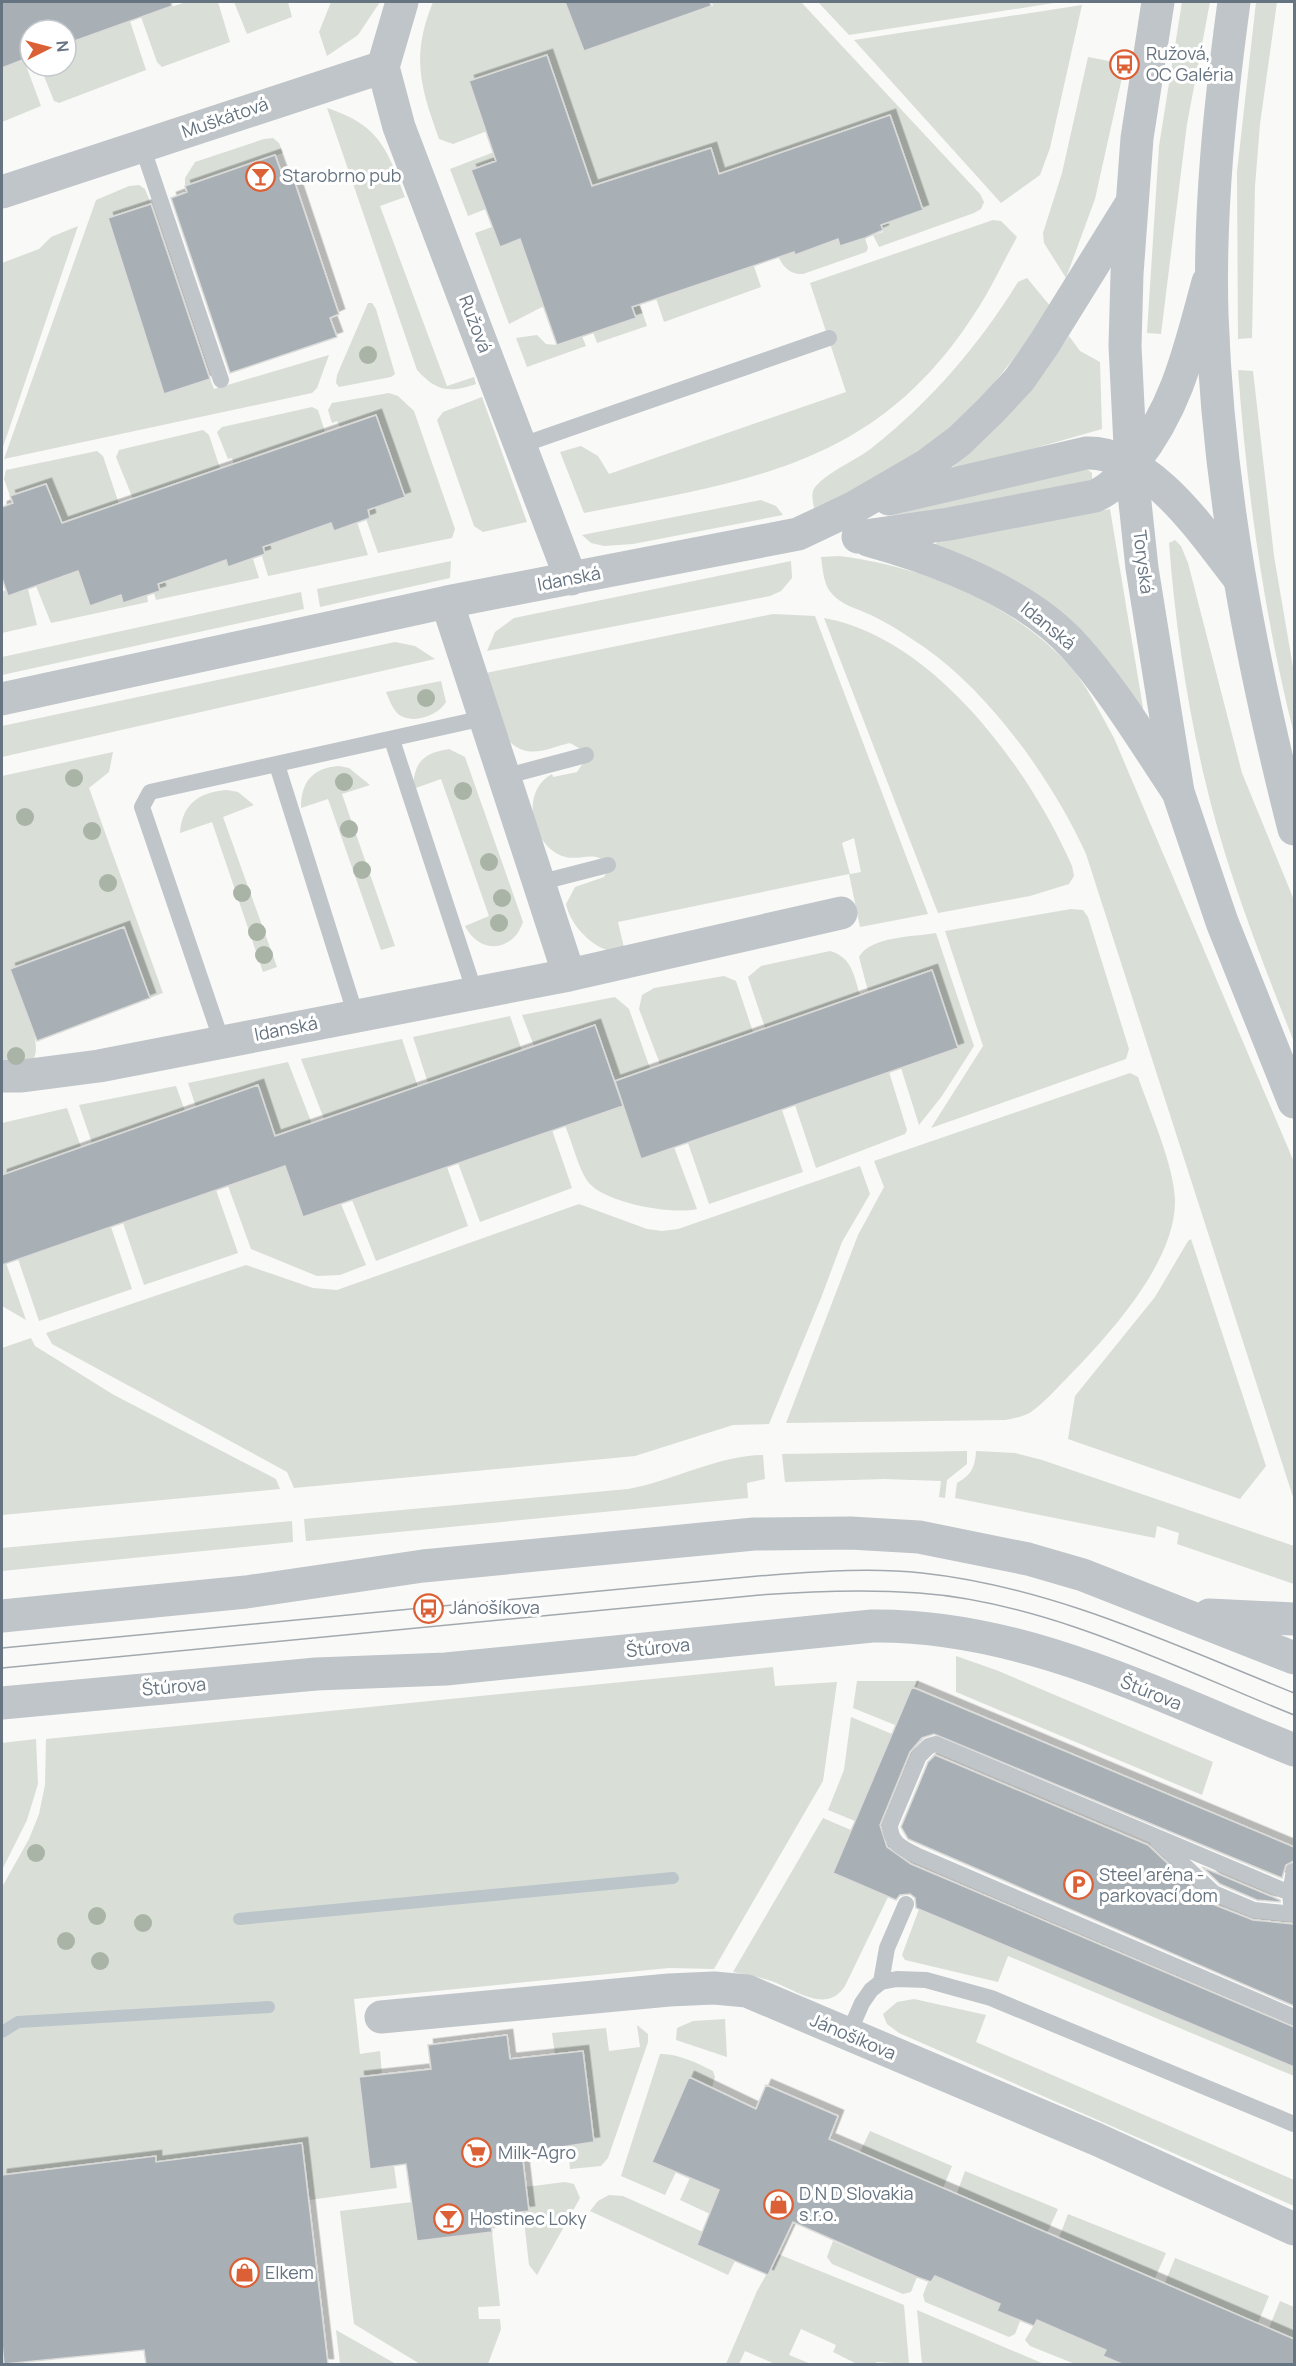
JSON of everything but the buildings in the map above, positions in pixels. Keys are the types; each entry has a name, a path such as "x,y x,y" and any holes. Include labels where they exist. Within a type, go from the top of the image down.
{"street":[{"path":"383,68 402,2"},
{"name":"Toryská","path":"1158,2 1137,138 1131,204 1125,346 1131,465 1142,568 1178,792 1222,922 1294,1102"},
{"path":"1234,2 1217,153 1212,267 1215,385 1239,578 1251,646 1294,829"},
{"name":"Muškátová","path":"2,192 383,68"},
{"name":"Ružová","path":"383,68 399,127 522,445 571,579"},
{"path":"855,522 959,441 1012,388 1050,335 1131,204"},
{"name":"Idanská","path":"855,522 949,524 1095,496 1115,484 1153,438 1172,403 1212,267"},
{"name":"Idanská","path":"2,699 447,602 855,522 1086,453 1099,453 1131,465 1176,501 1239,578"},
{"name":"Idanská","path":"855,522 903,550 978,580 1011,597 1058,632 1072,644 1101,677 1178,792"},
{"path":"447,602 569,975"},
{"name":"Idanská","path":"2,1076 22,1076 99,1066 569,975 842,913"},
{"path":"2,1616 257,1590 423,1566 754,1534 800,1532 919,1537 974,1546 1083,1575 1294,1658"},
{"path":"1185,1614 1294,1619"},
{"name":"Štúrova","path":"2,1703 316,1674 446,1669 872,1626 910,1625 969,1633 1016,1644 1075,1663 1294,1750"},
{"name":"Jánošíkova","path":"381,2017 669,1990 714,1988 747,1992 1096,2139 1294,2229"}],"lane":[{"path":"142,146 221,380"},
{"path":"522,445 829,338"},
{"path":"222,1042 142,807 150,792 484,718"},
{"path":"392,740 476,993"},
{"path":"503,777 586,755"},
{"path":"277,765 356,1016"},
{"path":"538,883 608,866"},
{"path":"1207,1715 1294,1765"},
{"path":"1290,1893 936,1744 929,1746 919,1756 890,1825 890,1832 896,1844 916,1855 1294,2017"},
{"path":"1148,1832 1214,1893 1254,1910 1294,1912 1290,1893 1294,1871"},
{"path":"882,1982 887,1948 906,1904"},
{"path":"848,2035 862,2003 871,1990 882,1982 897,1979 926,1980 991,1998 1294,2124"}],"shaded area":[{"path":"186,2 218,2 230,42 162,67 157,62 141,17"},
{"path":"234,2 288,2 292,17 247,34"},
{"path":"331,2 380,2 358,35 327,56 319,32"},
{"path":"433,2 565,2 584,51 713,6 712,2 801,2 980,194 984,202 981,209 974,213 879,247 873,235 883,232 881,225 923,210 890,116 795,254 838,239 841,246 865,238 868,248 866,252 803,274 793,273 780,259 766,216 759,203 722,182 711,148 599,185 647,326 597,343 593,332 584,171 587,169 547,55 470,81 487,131 453,144 439,139 423,87 420,55 426,21"},
{"path":"818,2 1060,2 849,35"},
{"path":"1182,2 1210,2 1187,124 1161,334 1147,333 1159,146"},
{"path":"1256,2 1277,2 1260,124 1255,186 1252,338 1238,339 1237,172"},
{"path":"1082,5 1050,148 1040,175 1001,203 854,40"},
{"path":"130,21 146,70 59,103 54,101 45,78 78,78 78,40"},
{"path":"1088,57 1125,64 1095,199 1066,278 1044,243 1043,233 1062,173"},
{"path":"18,62 18,78 31,78 41,106 2,122 2,68"},
{"path":"327,108 359,122 379,140 386,152 405,197 380,206 447,386 474,377 476,384 458,389 444,389 431,383 417,370"},
{"path":"273,138 279,143 283,153 185,186 185,178 195,162"},
{"path":"494,152 497,160 471,170 486,209 468,216 450,169"},
{"path":"139,185 145,189 151,204 108,219 164,394 210,379 214,389 329,355 317,388 312,393 4,459 96,200 129,186"},
{"path":"993,220 1001,221 1017,237 997,275 975,313 937,364 895,405 852,435 805,458 755,476 584,513 560,452 581,446 598,456 609,474 846,392 810,283"},
{"path":"78,226 2,450 2,263 39,249 51,237"},
{"path":"492,227 500,247 520,239 544,306 509,324 475,233"},
{"path":"742,230 761,287 664,322 644,263"},
{"path":"1027,278 1051,307 1005,370 980,399 952,427 921,452 868,483 814,508 812,494 814,488 828,475 873,447 915,411 970,350 1018,282"},
{"path":"368,303 372,303 376,309 395,374 391,377 339,387 336,383 337,375"},
{"path":"537,335 546,344 557,345 582,336 586,346 527,367 516,338"},
{"path":"1069,336 1080,351 1100,362 1102,429 958,470 953,467 1037,380"},
{"path":"1238,370 1253,371 1274,556 1294,673 1294,734 1265,599 1246,462"},
{"path":"389,393 398,396 414,411 455,529 452,538 378,553 366,519 370,517 368,510 405,497 337,421 332,423 328,410 332,403"},
{"path":"482,397 527,522 483,532 474,526 437,420 443,412"},
{"path":"312,407 318,410 325,432 234,464 232,458 228,459 217,432 222,427"},
{"path":"203,430 209,435 220,468 164,487 167,495 133,499 116,457 119,450"},
{"path":"97,451 103,456 119,504 64,529 46,484 10,496 4,479 6,470"},
{"path":"1086,468 1092,473 1092,482 893,520 893,515"},
{"path":"761,500 776,506 783,515 633,544 604,546 591,543 582,535"},
{"path":"1110,509 1144,717 935,545 939,540"},
{"path":"357,522 368,555 268,576 262,556 265,554 262,547 331,523 334,531"},
{"path":"1175,540 1181,546 1188,563 1242,773 1294,900 1294,1042 1233,877 1204,776 1187,689 1174,601 1169,543"},
{"path":"839,556 902,568 933,578 963,590 1019,622 1045,642 1075,672 1114,738 1294,1162 1294,1500 1086,854 1056,797 1038,769 996,713 973,688 924,647 872,615 843,603 830,591 824,577 821,557"},
{"path":"253,559 259,578 156,600 154,593 160,591 157,583 226,560 228,567"},
{"path":"451,561 450,578 320,607 317,589"},
{"path":"791,561 792,578 781,591 770,596 487,651 495,632 514,618"},
{"path":"76,565 90,606 121,595 123,603 147,595 148,602 51,623 36,586 43,583 42,577"},
{"path":"28,589 37,625 2,633 2,592 6,590 8,596"},
{"path":"301,592 304,609 2,675 2,657"},
{"path":"773,614 815,616 928,914 860,927 849,874 618,922 625,952 606,950 596,945 580,931 566,904 575,887 604,877 608,870 606,862 591,856 574,858 562,856 552,850 543,841 533,817 535,793 542,782 552,774 553,777 577,772 585,760 584,751 570,743 538,751 523,750 515,746 508,740 486,673","holes":["854,838 861,872 850,874 842,843"]},
{"path":"824,618 865,630 904,652 940,680 974,714 1004,751 1054,829 1072,866 1074,876 1069,884 1030,896 938,913"},
{"path":"395,642 415,646 435,659 2,757 2,726"},
{"path":"441,681 446,702 431,715 417,719 398,714 386,692"},
{"path":"449,749 465,757 523,922 512,939 504,944 496,946 479,942 465,926 489,916 441,779 413,789 415,772 422,760 433,753"},
{"path":"113,752 109,772 89,788 163,993 150,998 124,927 11,969 33,1028 36,1051 33,1060 2,1059 2,776"},
{"path":"339,766 349,768 370,785 342,794 395,946 381,950 328,799 301,808 303,790 310,778 322,770"},
{"path":"227,790 238,792 254,805 223,817 277,967 263,972 212,822 180,833 184,814 194,801 208,793"},
{"path":"1071,909 1083,910 1088,917 1129,1049 1126,1059 931,1128 983,1046 945,931"},
{"path":"936,933 974,1046 942,1096 919,1125 901,1068 958,1048 932,970 868,991 859,957 865,950 883,941"},
{"path":"830,951 848,963 860,995 765,1028 748,977 761,966"},
{"path":"724,976 736,981 753,1032 660,1064 639,1009 642,995 654,988"},
{"path":"615,997 629,1009 650,1068 614,1081 595,1025 534,1046 522,1015"},
{"path":"510,1016 522,1051 428,1083 413,1037"},
{"path":"402,1039 418,1087 324,1119 301,1059"},
{"path":"288,1062 312,1124 275,1136 258,1085 196,1107 188,1083"},
{"path":"889,1072 907,1130 905,1134 816,1168 795,1105"},
{"path":"1130,1073 1138,1077 1166,1155 1174,1186 1172,1224 1164,1248 1137,1296 1102,1340 1055,1391 1031,1412 1005,1420 786,1423 858,1235 884,1187 874,1161"},
{"path":"176,1086 185,1111 92,1143 79,1105"},
{"path":"623,1106 641,1158 674,1147 697,1209 656,1209 624,1202 597,1190 585,1178 565,1126"},
{"path":"67,1108 81,1147 2,1175 2,1123"},
{"path":"782,1110 803,1172 709,1204 688,1143"},
{"path":"552,1130 572,1188 480,1222 458,1163"},
{"path":"285,1166 303,1217 341,1204 366,1265 340,1275 317,1276 251,1249 228,1186"},
{"path":"860,1166 870,1194 842,1242 769,1424 733,1425 635,1456 294,1488 287,1472 52,1344 46,1333 246,1265 313,1288 337,1290 579,1204 647,1229 662,1231 678,1229"},
{"path":"447,1167 468,1226 376,1261 352,1200"},
{"path":"216,1190 238,1253 144,1285 123,1223"},
{"path":"111,1227 132,1289 39,1321 18,1259"},
{"path":"1191,1239 1266,1466 1240,1499 1068,1439 1075,1396 1155,1297"},
{"path":"6,1263 26,1320 2,1306 2,1265"},
{"path":"31,1338 35,1346 114,1395 276,1479 280,1489 2,1515 2,1348"},
{"path":"967,1451 967,1464 947,1480 945,1498 939,1497 941,1481 884,1479 785,1482 782,1454"},
{"path":"976,1451 1015,1453 1042,1460 1294,1546 1294,1584 1177,1544 1179,1533 1157,1526 1155,1538 955,1498 957,1483 971,1470 975,1462"},
{"path":"763,1455 765,1479 747,1483 748,1498 306,1541 304,1519 628,1489 730,1459"},
{"path":"292,1521 293,1542 2,1571 2,1548"},
{"path":"956,1656 996,1670 1213,1762 1202,1795 956,1692"},
{"path":"773,1667 775,1686 837,1682 823,1781 714,1969 669,1968 354,1999 360,2054 380,2051 382,2074 359,2078 370,2169 394,2166 397,2188 309,2200 302,2143 157,2162 155,2156 2,2175 2,1887 29,1839 39,1814 45,1785 46,1739"},
{"path":"857,1681 919,1681 916,1689 912,1687 895,1725 853,1708"},
{"path":"851,1717 892,1734 855,1821 828,1810 844,1770"},
{"path":"36,1739 38,1784 27,1820 2,1870 2,1743"},
{"path":"823,1818 851,1830 833,1873 888,1897 845,1986 838,1994 821,1999 802,1995 769,1980 733,1972"},
{"path":"919,1909 1294,2067 1294,2076 1008,1956 998,1982 905,1960 902,1955"},
{"path":"914,1999 986,2015 976,2042 1294,2180 1294,2206 899,2033 887,2024 883,2014 897,2002"},
{"path":"725,2019 727,2057 676,2040 677,2028 693,2021"},
{"path":"637,2025 648,2034 648,2042 608,2158 601,2166 570,2169 568,2145 594,2142 583,2051 555,2054 552,2033 606,2028 609,2051 640,2047"},
{"path":"660,2054 673,2055 694,2062 713,2071 715,2077 712,2087 689,2077 652,2161 676,2172 665,2195 621,2176"},
{"path":"870,2131 952,2166 943,2188 860,2152"},
{"path":"693,2171 723,2184 710,2214 680,2200"},
{"path":"965,2171 1058,2209 1047,2233 957,2193"},
{"path":"565,2182 574,2184 580,2198 537,2275 529,2265 523,2212 529,2211 525,2187"},
{"path":"609,2195 623,2196 703,2232 698,2245 735,2261 728,2275 590,2211 598,2201"},
{"path":"412,2202 417,2241 492,2232 500,2306 478,2307 479,2319 500,2319 501,2329 488,2364 420,2364 354,2324 340,2211"},
{"path":"1068,2214 1166,2253 1155,2278 1059,2238"},
{"path":"833,2241 917,2277 911,2292 903,2294 832,2264 827,2257"},
{"path":"778,2254 904,2305 909,2364 877,2362 857,2364 833,2352 836,2345 801,2329 789,2355 811,2364 775,2364 745,2351 739,2364 726,2364 757,2291"},
{"path":"1175,2258 1269,2296 1258,2323 1165,2283"},
{"path":"935,2276 1000,2304 997,2311 1020,2321 1015,2334 1009,2337 925,2302 923,2295 928,2282 931,2283"},
{"path":"1280,2301 1294,2307 1294,2339 1269,2328"},
{"path":"917,2310 1044,2364 922,2364"},
{"path":"1037,2320 1106,2350 1103,2357 1122,2364 1075,2364 1030,2346 1025,2340"},
{"path":"336,2330 396,2364 340,2364"}],"waterway":[{"path":"239,1919 673,1878"},
{"path":"2,2032 18,2022 269,2007"}],"tram line":[{"path":"2,1648 758,1576 881,1570 971,1580 1066,1604 1112,1620 1294,1693"},
{"path":"2,1668 760,1595 879,1591 967,1599 1015,1609 1063,1623 1158,1658 1294,1715"}],"place":[{"name":"Ružová, OC Galéria","path":"1125,64"},
{"name":"Starobrno pub","path":"261,176"},
{"name":"Jánošíkova","path":"428,1608"},
{"name":"Steel aréna - parkovací dom","path":"1078,1885"},
{"name":"Milk-Agro","path":"477,2153"},
{"name":"D N D Slovakia s.r.o.","path":"778,2204"},
{"name":"Hostinec Loky","path":"449,2219"},
{"name":"Elkem","path":"244,2273"}]}
